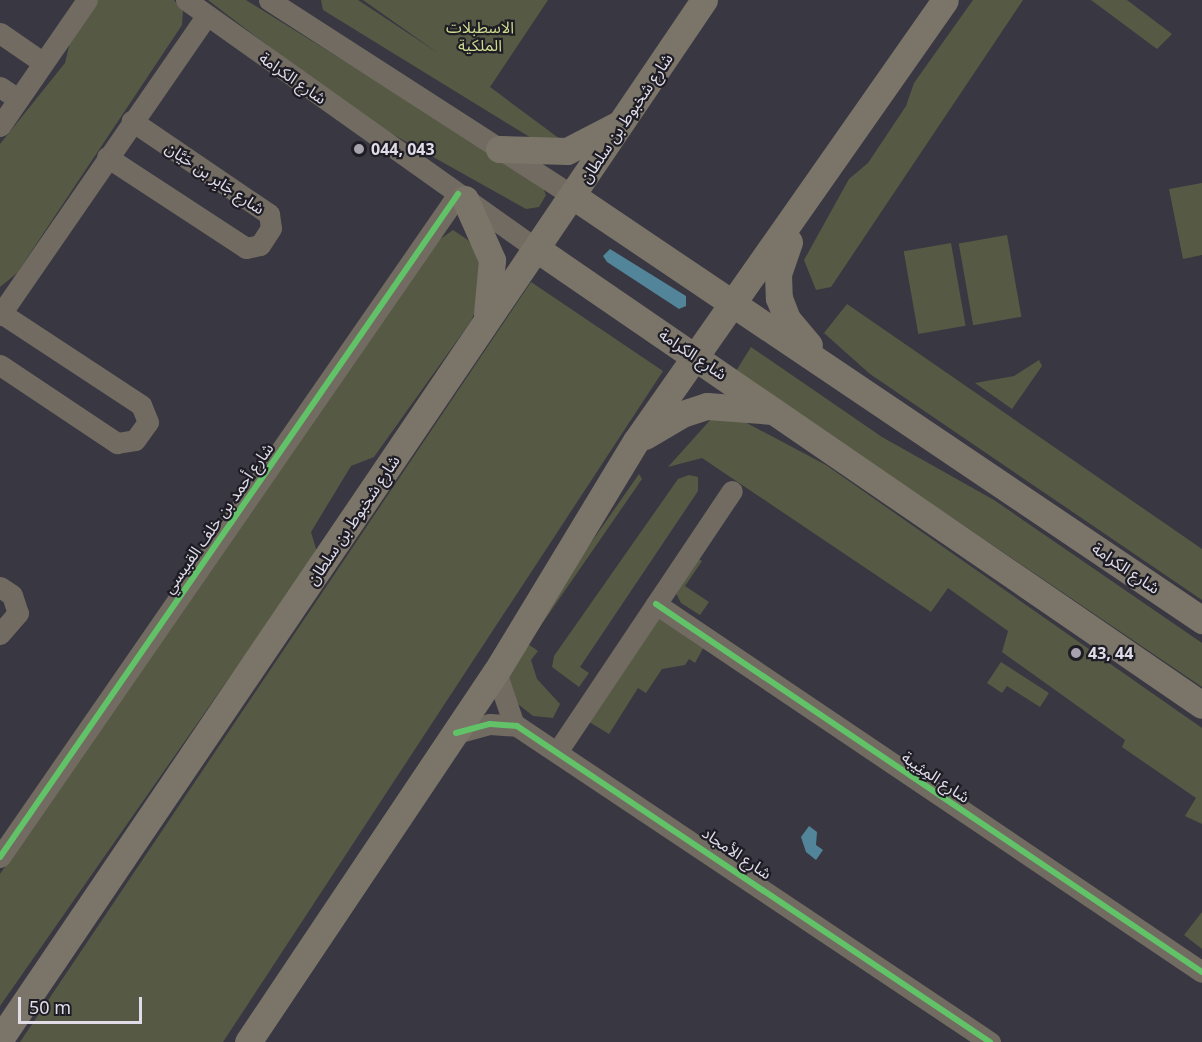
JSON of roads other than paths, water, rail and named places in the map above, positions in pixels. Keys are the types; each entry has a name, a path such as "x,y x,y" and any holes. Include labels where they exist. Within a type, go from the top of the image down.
{"main road":[{"name":"شارع شخبوط بن سلطان","path":"0,1039 704,0"},
{"path":"248,1042 496,672 636,441 799,215 945,0"},
{"path":"499,148 567,151 623,121"},
{"name":"شارع الكرامة","path":"573,196 1202,620"},
{"path":"461,197 492,260 486,324"},
{"path":"799,215 778,274 779,298 787,319 828,366"},
{"name":"شارع الكرامة","path":"537,249 777,411 1202,705"},
{"path":"636,441 682,414 707,406 777,411"}],"street":[{"path":"0,126 42,62 87,0"},
{"name":"شارع الكرامة","path":"186,0 537,249"},
{"name":"شارع الكرامة","path":"269,0 573,196"},
{"path":"0,365 117,443 135,440 147,422 141,405 1,314 206,16"},
{"path":"0,33 42,62"},
{"path":"0,87 18,99"},
{"name":"شارع جَابِر بن حَيَّان","path":"107,157 246,249 260,245 271,228 269,214 132,121"},
{"name":"شارع أحمد بن خلف القبيسي","path":"0,857 461,197"},
{"path":"557,752 732,491"},
{"path":"0,587 12,595 18,613 0,634"},
{"name":"شارع المِثِيبة","path":"656,604 1202,972"},
{"path":"456,733 514,724 496,672"},
{"name":"شارع الأمجاد","path":"514,724 990,1042"}],"water":[{"path":"610,249 686,296 686,306 679,309 607,262 603,256"},
{"path":"809,826 817,832 816,845 823,850 816,860 806,852 801,837"}],"place":[{"name":"044, 043","path":"359,149"},
{"name":"43, 44","path":"1076,653"}],"park label":[{"name":"الاسطبلات الملكية","path":"480,36"}]}
